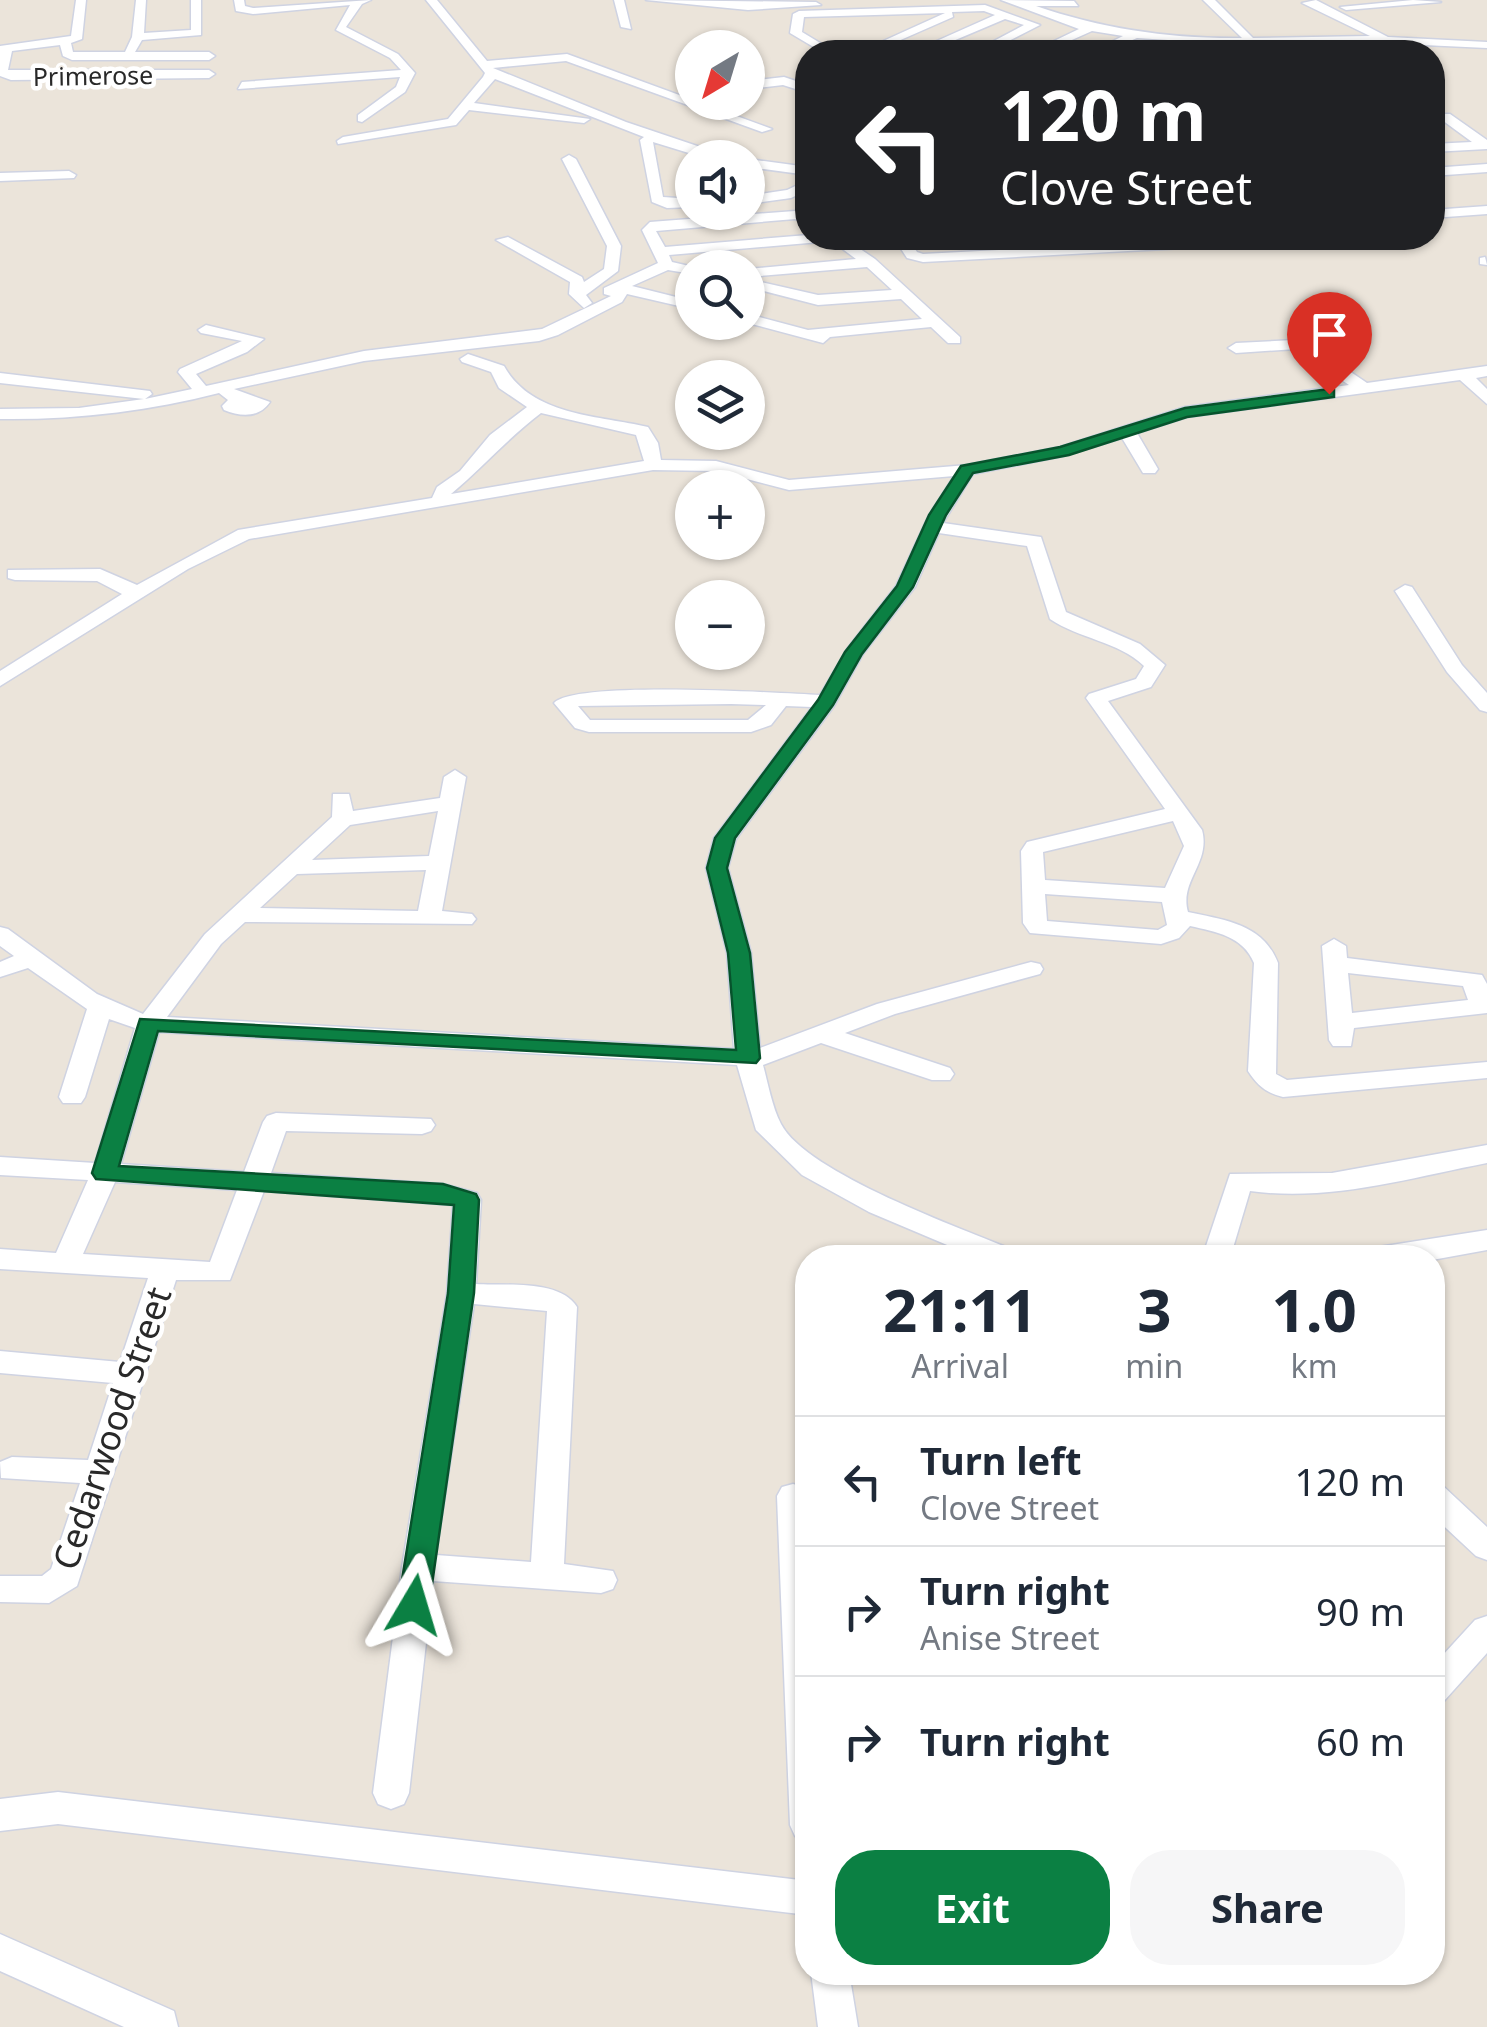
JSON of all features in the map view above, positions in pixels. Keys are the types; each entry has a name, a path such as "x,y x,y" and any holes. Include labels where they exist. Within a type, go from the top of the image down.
{"street":[{"path":"4,48 76,39 81,0"},
{"path":"128,56 138,38 141,0"},
{"path":"138,38 195,35 196,0"},
{"path":"239,0 240,9 253,11 367,0"},
{"path":"431,0 489,72 675,148"},
{"path":"619,0 627,28"},
{"path":"651,0 748,7 993,9 1008,14"},
{"path":"812,40 795,32 798,14 923,1 987,0"},
{"path":"1006,0 1088,28 1202,40"},
{"path":"1311,0 1307,4 1352,20 1385,40 1408,29 1437,6 1436,1 1417,1 1346,7 1361,12"},
{"path":"358,1 340,28 394,56 409,73"},
{"path":"946,40 1008,14 1073,2 1088,28"},
{"path":"320,16 328,4"},
{"path":"1213,4 1242,8"},
{"path":"1213,4 1246,32 1244,40"},
{"path":"841,31 871,8"},
{"path":"892,40 962,8"},
{"path":"1005,40 1031,28 1032,10"},
{"path":"1113,17 1117,33"},
{"path":"1062,40 1088,28"},
{"path":"1408,29 1432,40"},
{"path":"1123,40 1134,35"},
{"path":"65,42 67,54 72,56 208,56"},
{"path":"1445,43 1487,45"},
{"path":"1445,46 1470,57"},
{"name":"Primerose","path":"4,48 2,72 10,76 209,74"},
{"path":"602,69 611,51"},
{"path":"343,142 452,122 489,72 545,57 584,62 675,96"},
{"path":"242,86 409,73"},
{"path":"362,118 401,90 409,73"},
{"path":"640,84 675,75"},
{"path":"765,83 784,81 795,85"},
{"path":"465,106 601,120"},
{"path":"1446,117 1485,143"},
{"path":"742,120 766,129"},
{"path":"651,139 675,146"},
{"path":"651,139 657,199 675,204"},
{"path":"1445,145 1485,143"},
{"path":"568,159 616,252 612,271 577,294"},
{"path":"765,167 795,171"},
{"path":"1445,171 1487,168"},
{"path":"1453,171 1476,188"},
{"path":"0,177 70,175"},
{"path":"765,198 795,192"},
{"path":"1445,204 1456,212"},
{"path":"1445,213 1487,210"},
{"path":"675,263 663,258 649,230 654,226 795,214"},
{"path":"1445,228 1487,224"},
{"path":"503,240 577,280 577,294 590,308"},
{"path":"391,353 410,361 468,359 553,332 590,308 617,299 623,288 663,258 795,241"},
{"path":"852,250 954,340"},
{"path":"908,250 912,256 923,258 1072,250"},
{"path":"765,271 870,262"},
{"path":"765,287 818,300 905,294"},
{"path":"623,288 675,302"},
{"path":"809,334 936,322"},
{"path":"765,323 838,342"},
{"path":"1299,344 1303,339 1354,326"},
{"path":"204,394 186,372 242,350 256,338 206,330"},
{"path":"0,414 74,414 204,394 230,394 303,368 553,332"},
{"path":"1236,348 1299,344 1365,389"},
{"path":"468,359 498,369 504,385 537,408 642,431 649,442 653,465"},
{"path":"0,680 181,565 244,534 440,504 585,474 653,465 716,466 789,485 967,470 1063,451 1185,412 1487,371"},
{"path":"1464,375 1487,399"},
{"path":"0,378 184,399"},
{"path":"440,504 443,491 461,480 496,439 537,408"},
{"path":"1127,431 1149,469"},
{"path":"967,470 933,527 905,587 854,652 827,702 725,838 717,868 739,953 749,1059 769,1130 812,1169 879,1205 975,1245"},
{"path":"933,527 1034,541 1041,552 1041,571 1056,615 1140,650 1155,665 1144,682 1096,698 1191,830 1195,846 1177,906 1175,930 1161,938 1044,930 1034,923 1036,886 1032,851 1043,842 1177,813"},
{"path":"14,574 100,575 132,589 134,598"},
{"path":"1405,591 1454,668 1487,706"},
{"path":"782,699 764,721 752,726 589,726 582,724 564,704 570,700 674,694 782,699 827,702"},
{"path":"429,918 455,777"},
{"path":"66,1264 104,1173 148,1024 213,939 296,867 342,809 450,803"},
{"path":"296,867 439,863"},
{"path":"1036,886 1177,906 1254,940 1263,949 1266,963 1261,1072 1274,1086 1283,1089 1487,1070"},
{"path":"242,915 464,919"},
{"path":"0,934 100,1007 120,1018 148,1024 749,1059 886,1009 1030,969"},
{"path":"1335,956 1472,980 1483,992 1483,1006 1341,1031 1335,956"},
{"path":"0,970 32,958"},
{"path":"72,1097 100,1007"},
{"path":"820,1034 941,1074"},
{"path":"0,1258 212,1274 224,1268 273,1126 282,1120 422,1124"},
{"path":"1220,1245 1240,1180 1269,1186 1301,1186 1487,1154"},
{"path":"0,1166 443,1193 467,1200 461,1293 418,1567 392,1793"},
{"path":"1445,1248 1487,1240"},
{"name":"Cedarwood Street","path":"0,1589 38,1592 58,1585 65,1576 164,1272"},
{"path":"461,1293 553,1300 562,1307 547,1576"},
{"path":"0,1362 130,1374"},
{"path":"12,1469 98,1472"},
{"path":"793,1496 795,1540"},
{"path":"1445,1507 1487,1547"},
{"path":"418,1567 601,1580"},
{"path":"1445,1677 1487,1630"},
{"path":"0,1815 58,1808 795,1896"},
{"path":"0,1952 160,2024"},
{"path":"832,1985 838,2027"}],"route":[{"path":"414,1605 461,1293 467,1200 443,1193 104,1173 148,1024 748,1058 739,953 717,868 725,838 827,702 854,652 905,587 938,515 967,470 1063,451 1185,412 1329,394"}]}
